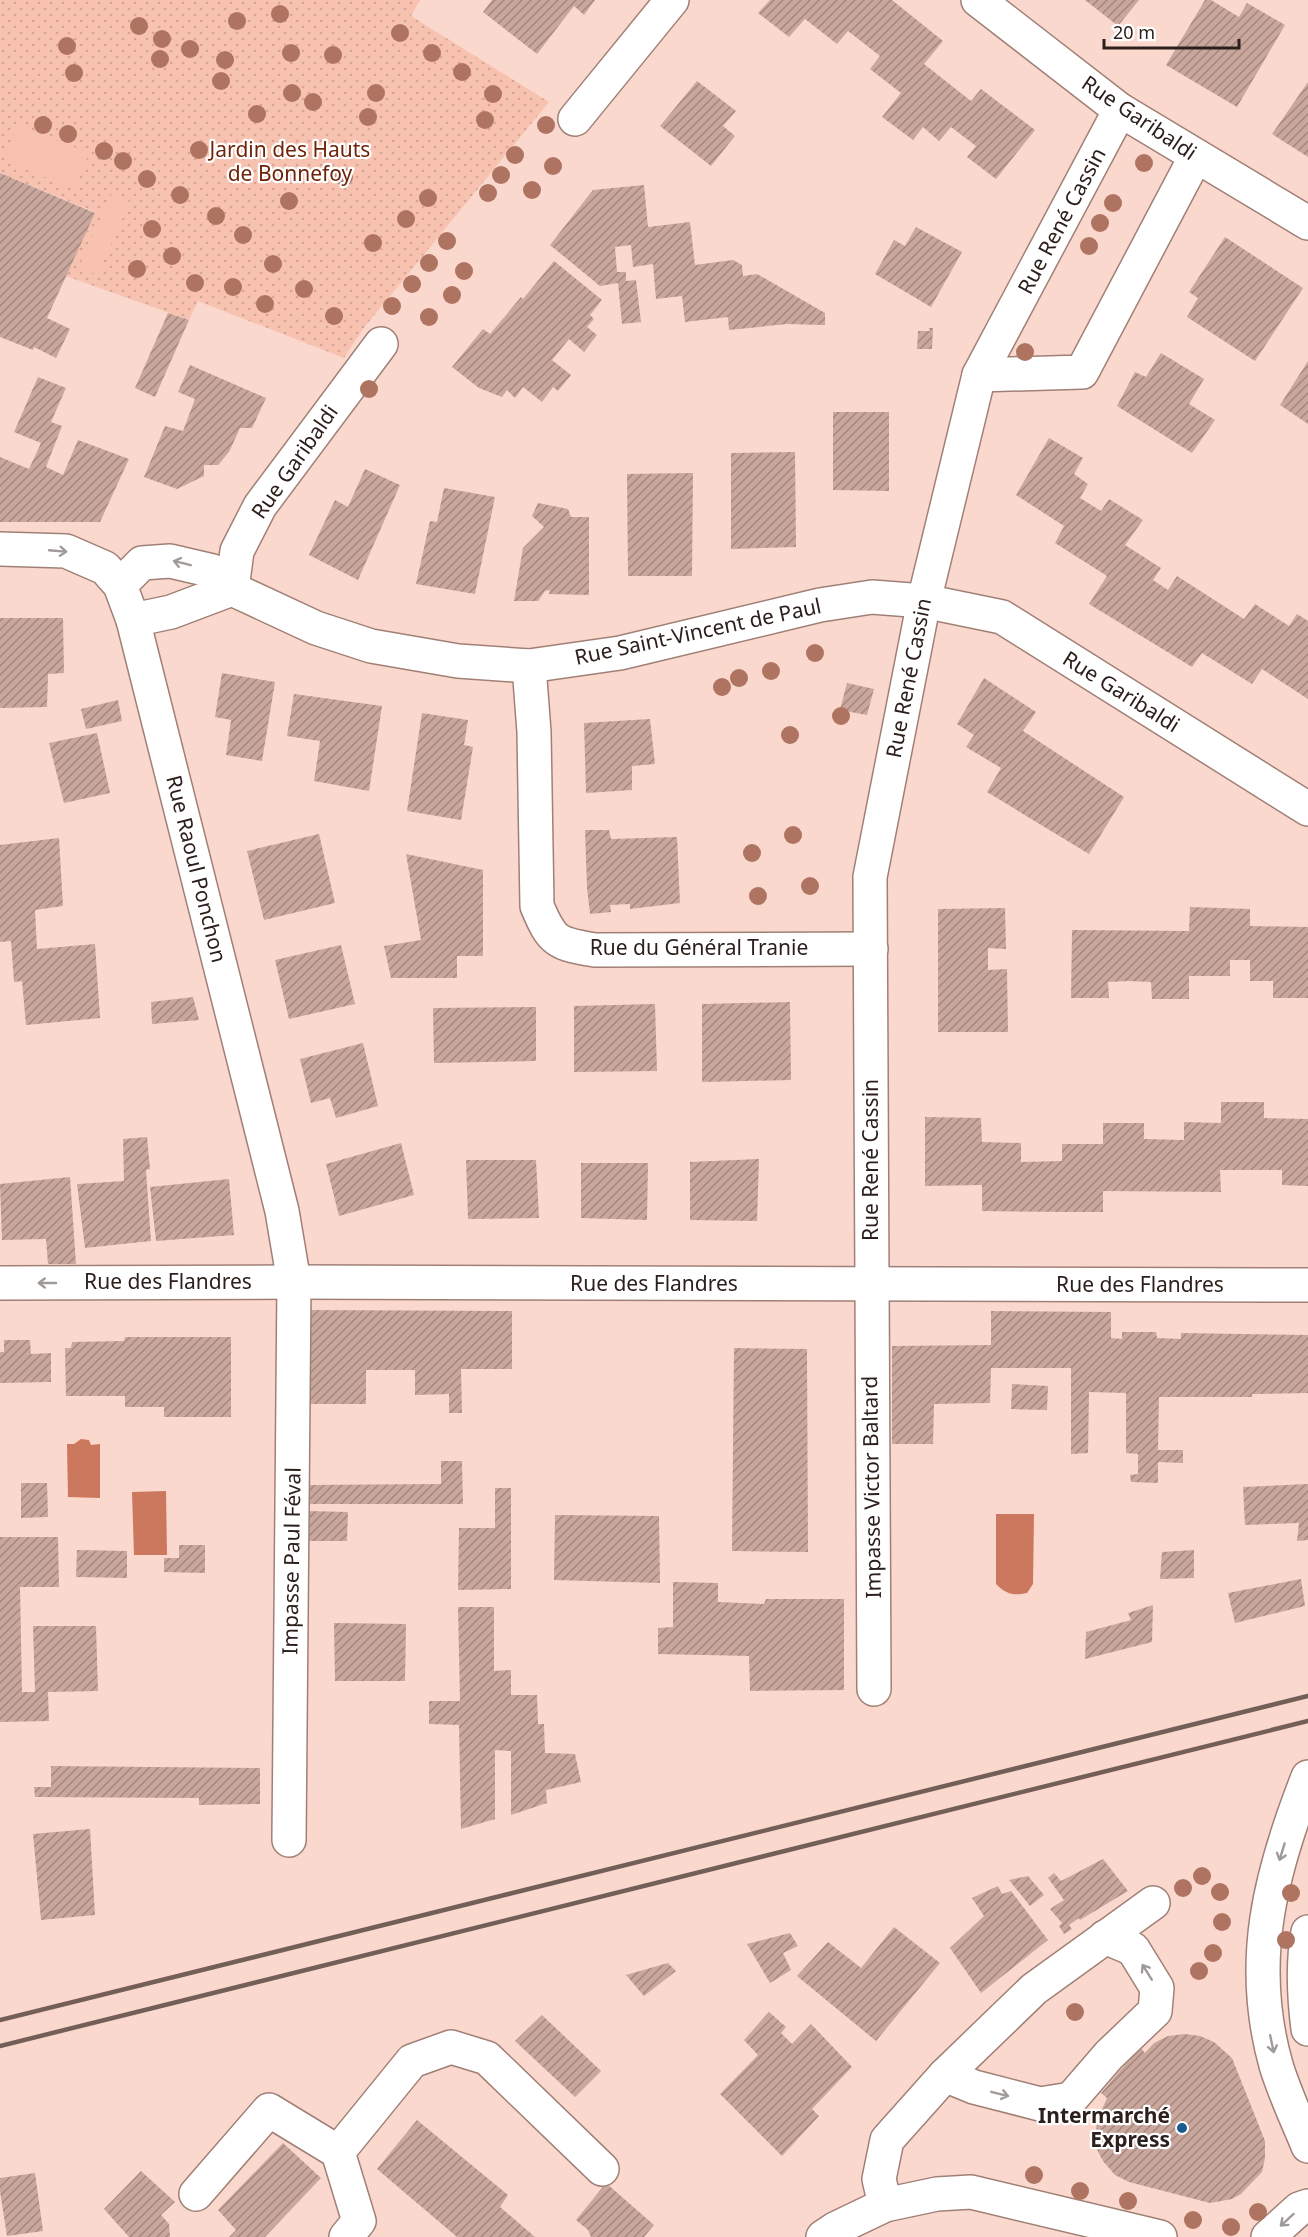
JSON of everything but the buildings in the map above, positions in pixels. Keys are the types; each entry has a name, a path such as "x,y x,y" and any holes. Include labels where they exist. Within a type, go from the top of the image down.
{"street":[{"path":"575,119 672,0"},
{"name":"Rue Garibaldi","path":"978,0 1120,111 1308,223"},
{"name":"Rue René Cassin","path":"870,1285 870,877 924,601 979,375 1120,111"},
{"path":"979,375 1082,372 1196,156"},
{"name":"Rue Garibaldi","path":"232,589 237,551 260,506 381,344"},
{"name":"Rue Raoul Ponchon","path":"0,549 66,551 105,568 120,585 133,620 279,1199 294,1282"},
{"name":"Rue Saint-Vincent de Paul","path":"120,585 142,563 170,561 213,571 232,589 316,628 372,646 458,661 529,666 620,653 820,605 872,597 924,601"},
{"path":"133,620 171,612 232,589"},
{"name":"Rue Garibaldi","path":"924,601 1002,617 1308,809"},
{"name":"Rue du Général Tranie","path":"529,666 534,732 537,906 547,931 567,946 595,950 871,949"},
{"name":"Impasse Paul Féval","path":"289,1840 294,1282"},
{"name":"Rue des Flandres","path":"0,1283 1308,1285"},
{"name":"Impasse Victor Baltard","path":"870,1285 874,1689"},
{"path":"1308,1777 1302,1810 1275,1878 1266,1917 1262,1958 1264,2004 1277,2066 1308,2146"},
{"path":"885,2205 879,2179 887,2140 945,2074 1034,1989 1153,1903"},
{"path":"1308,1932 1305,1948 1304,2001 1308,2029"},
{"path":"945,2074 974,2087 1040,2104 1071,2099 1109,2055 1155,2011 1157,1988 1133,1949 1105,1938"},
{"path":"338,2152 412,2061 451,2047 488,2058 602,2169"},
{"path":"196,2194 269,2110 338,2152 361,2232"},
{"path":"823,2237 885,2205 937,2194 971,2192 1160,2237"},
{"path":"1268,2237 1299,2210 1308,2206"}],"green space":[{"name":"Jardin des Hauts de Bonnefoy","path":"0,0 420,0 411,16 549,102 363,329 344,358 198,301 189,320 66,276 95,212 0,173"},
{"path":"18,125 89,153 75,189 4,161"},
{"path":"112,193 130,202 97,275 79,267"}],"shaded area":[{"path":"81,1439 89,1440 91,1445 100,1444 100,1498 68,1497 67,1444 74,1444"},
{"path":"166,1491 167,1555 134,1555 132,1492"},
{"path":"996,1514 1034,1514 1033,1584 1027,1593 1010,1593 996,1584"}],"railway":[{"path":"0,2020 1308,1696"},
{"path":"0,2046 1308,1721"}],"place":[{"name":"Intermarché Express","path":"1182,2128"}]}
